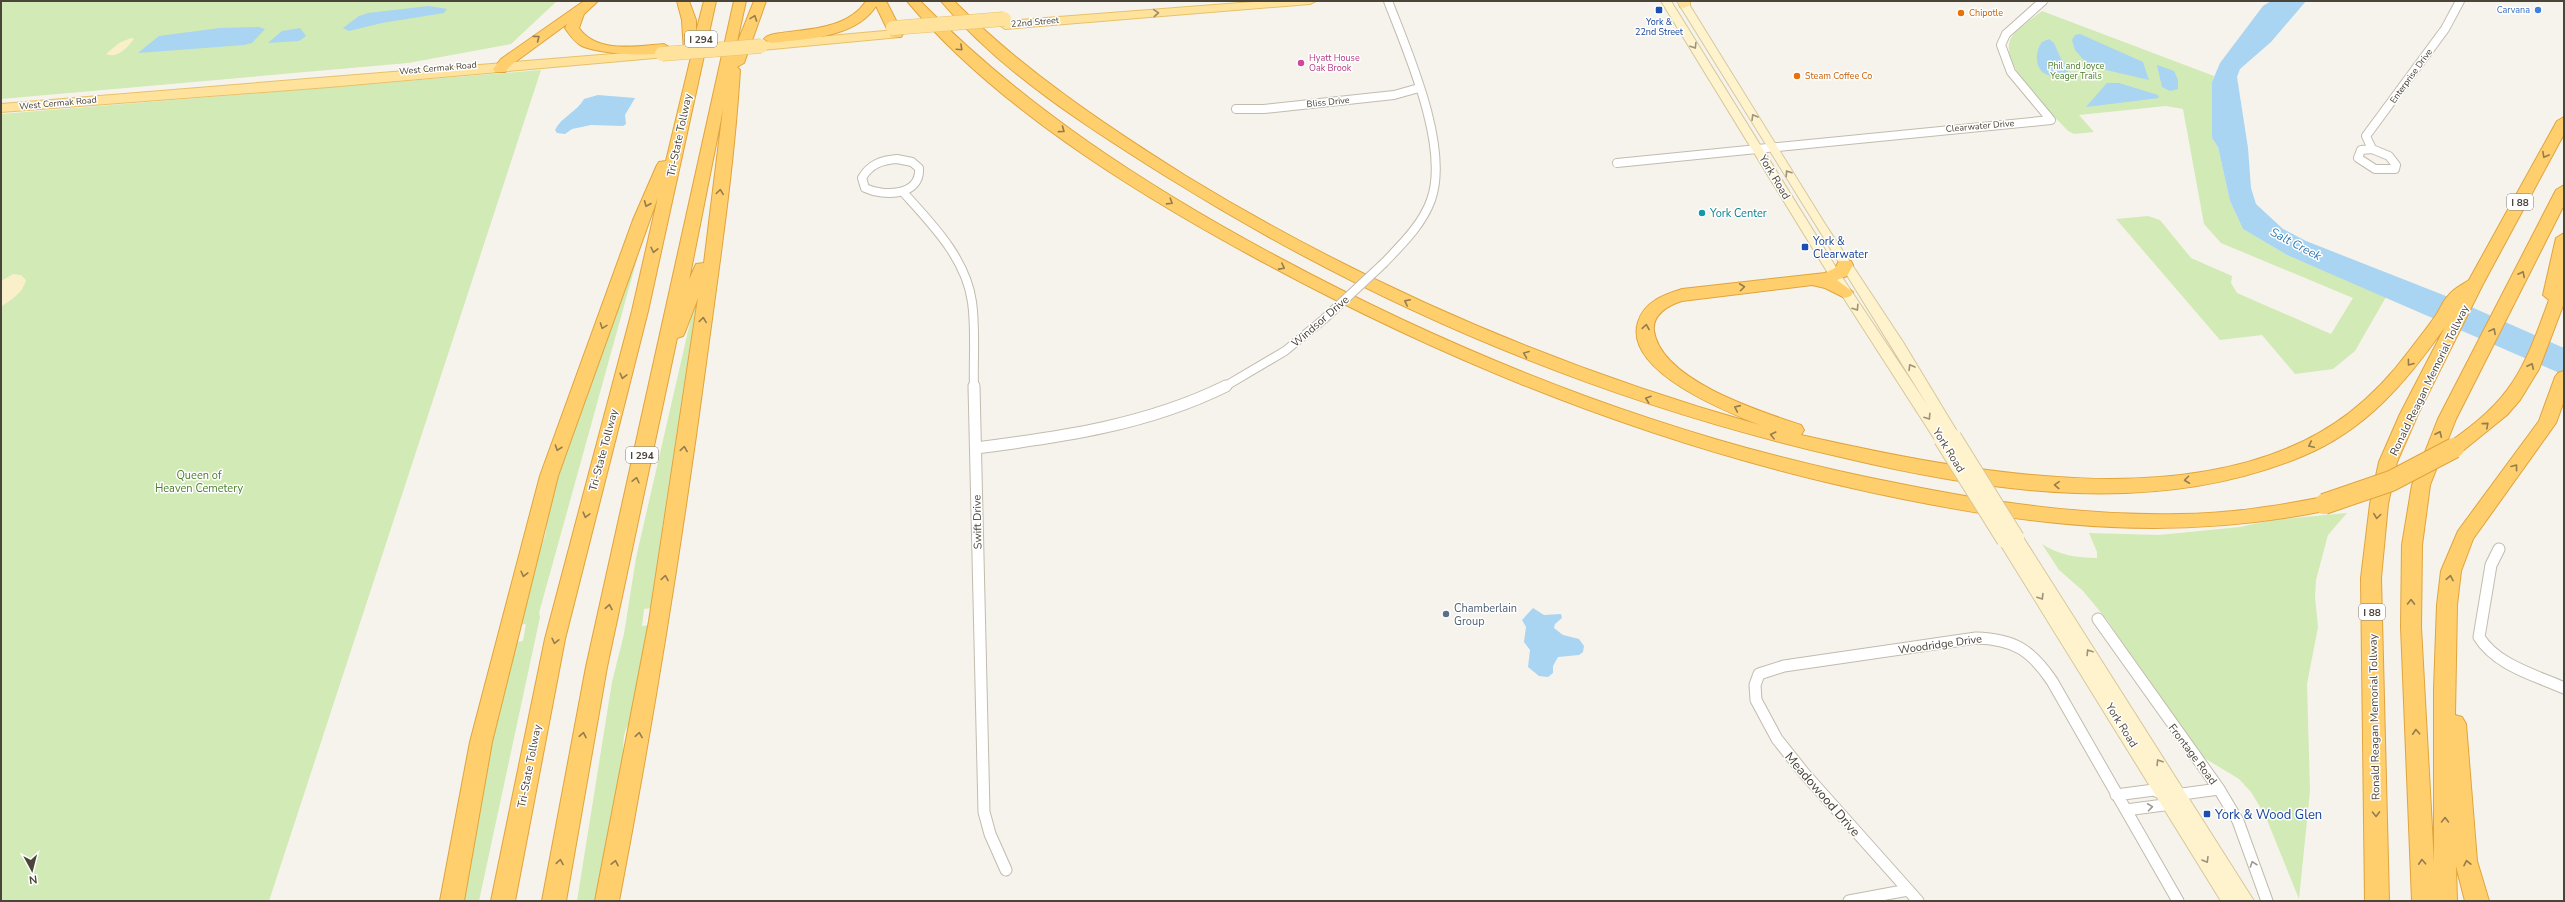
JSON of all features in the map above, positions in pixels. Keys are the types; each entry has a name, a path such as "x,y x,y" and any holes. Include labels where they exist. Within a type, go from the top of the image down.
{"highway":[{"path":"592,1 578,12 572,28 576,37 586,44 620,49 663,51"},
{"path":"503,65 592,1"},
{"path":"683,1 687,9 691,38 691,77"},
{"name":"Tri-State Tollway","path":"503,901 556,639 640,311 682,116 710,1"},
{"path":"733,81 738,59 760,1"},
{"path":"765,42 843,25 862,15 872,1"},
{"path":"880,1 895,31"},
{"path":"913,1 965,53 1020,98 1107,161 1186,212 1310,281 1418,336 1514,378 1610,414 1689,440 1805,472 1926,497 2023,512 2106,521 2186,521 2257,516 2324,504 2389,483 2422,468 2454,448 2488,422 2514,396 2533,362 2564,281"},
{"path":"947,1 1019,67 1087,118 1144,156 1266,229 1415,306 1517,351 1667,405 1773,436 1920,468 2016,482 2091,486 2179,481 2251,467 2308,447 2360,416 2393,385 2441,335 2453,299 2473,290"},
{"path":"607,901 631,787 659,616 716,225 733,81 739,6"},
{"name":"I 294","path":"554,901 595,673 739,6"},
{"path":"452,901 481,742 549,476 641,220 682,116"},
{"name":"Ronald Reagan Memorial Tollway","path":"2377,901 2371,578 2373,548 2388,462 2441,335 2473,290 2564,121"},
{"path":"2424,901 2411,627 2412,545 2415,513 2420,485 2436,440 2564,190"},
{"path":"663,359 690,304 716,225"},
{"path":"2544,333 2564,238"},
{"path":"1840,270 1805,280 1682,294 1668,299 1648,317 1644,333 1647,347 1656,360 1671,373 1737,408 1838,445 1920,468"},
{"path":"1805,280 1829,283 1845,292"},
{"path":"2445,901 2444,689 2449,580 2458,549 2484,508 2539,435 2558,398 2564,378"},
{"path":"2446,645 2466,861 2477,901"}],"main road":[{"name":"22nd Street","path":"1005,22 1187,1"},
{"name":"22nd Street","path":"765,42 1005,22 1310,1"},
{"name":"York Road","path":"1666,1 1758,149 1840,270 1898,344 1947,438"},
{"name":"York Road","path":"1683,2 1772,147 1840,270 1845,292 1947,438 2173,796 2245,901"},
{"name":"West Cermak Road","path":"1,108 114,98 142,98 765,42"},
{"name":"York Road","path":"2173,796 2231,901"}],"street":[{"name":"Windsor Drive","path":"976,448 1088,434 1140,421 1187,405 1257,370 1304,338 1384,263 1418,226 1430,204 1436,184 1439,166 1437,142 1388,1"},
{"name":"Clearwater Drive","path":"1617,162 2051,120 2011,72 2001,45 2006,34 2043,1"},
{"name":"Enterprise Drive","path":"2372,149 2366,136 2445,29 2460,1"},
{"name":"Bliss Drive","path":"1236,109 1264,108 1394,95 1419,88"},
{"path":"888,160 906,160 918,168 919,178 916,183 903,192 877,194 865,188 862,178 870,167 878,162 888,160"},
{"name":"Swift Drive","path":"903,192 949,246 961,265 970,289 972,302 984,812 988,835 996,845 1006,870"},
{"path":"2499,549 2491,565 2479,637 2482,644 2496,656 2564,688"},
{"name":"Frontage Road","path":"2098,619 2178,734 2219,789 2238,821 2267,901"},
{"name":"Woodridge Drive","path":"1759,674 1784,666 1976,638 1988,637 2012,642 2030,653 2045,670 2178,901"},
{"name":"Meadowood Drive","path":"1759,674 1755,685 1756,700 1777,739 1804,773 1918,901"},
{"path":"2116,795 2154,790 2173,796 2219,789"},
{"path":"2126,810 2164,805 2173,796"},
{"path":"1849,901 1908,890"}],"green space":[{"path":"1,1 557,1 511,44 408,63 1,99"},
{"name":"Phil and Joyce Yeager Trails","path":"2042,11 2214,76 2212,82 2212,138 2218,147 2230,201 2243,229 2287,255 2386,297 2355,351 2333,369 2295,374 2262,335 2220,340 2116,219 2148,216 2160,220 2191,258 2232,276 2231,283 2237,293 2331,334 2353,298 2221,243 2204,224 2183,109 2166,106 2079,115 2094,132 2074,134 2068,131 2040,101 2019,75 2012,63 2009,51 2012,36 2024,24"},
{"name":"Queen of Heaven Cemetery","path":"541,70 269,901 1,901 1,114"},
{"path":"635,259 637,259 539,613 540,617 479,901 461,901 477,816 514,642 523,641 526,624 516,625 546,532 548,508 567,443"},
{"path":"694,305 696,305 652,595 654,595 651,608 644,609 642,626 652,625 630,723 627,726 624,735 624,759 595,901 577,901 612,682 624,634 636,558"},
{"path":"2347,513 2328,535 2316,580 2315,597 2318,627 2307,684 2310,791 2299,899 2265,815 2251,792 2239,779 2206,759 2186,740 2108,621 2083,591 2059,570 2042,544 2055,551 2068,555 2097,558 2097,552 2089,533 2159,535 2240,527 2272,520"}],"sand":[{"path":"131,38 134,39 119,54 106,54 119,43"},
{"path":"13,274 21,275 26,280 19,293 1,307 1,281"}],"water":[{"name":"Salt Creek","path":"2271,1 2306,1 2271,42 2240,69 2237,77 2248,148 2251,188 2256,204 2283,229 2306,241 2451,298 2564,348 2564,375 2287,255 2243,229 2230,201 2218,147 2212,138 2212,82 2220,63 2263,6"},
{"path":"429,6 447,9 444,13 382,23 349,31 343,28 359,16 368,13"},
{"path":"259,27 265,29 252,43 244,45 138,53 159,36 220,28"},
{"path":"300,28 306,36 299,41 268,43 282,31"},
{"path":"2080,34 2143,62 2149,80 2089,66 2075,50 2072,40 2075,35"},
{"path":"2049,39 2054,43 2061,59 2072,70 2061,75 2054,76 2048,75 2039,68 2037,52 2042,42"},
{"path":"2157,65 2174,71 2178,80 2178,89 2170,91 2162,87"},
{"path":"2107,83 2119,83 2158,95 2159,98 2086,107"},
{"path":"598,95 635,98 625,115 626,124 623,126 591,125 572,129 565,134 557,133 555,130 558,125 581,104 584,99"},
{"path":"1533,608 1544,615 1561,614 1562,618 1555,624 1554,628 1563,635 1579,639 1584,646 1583,652 1579,655 1558,657 1553,666 1553,673 1548,677 1539,676 1528,667 1530,650 1524,642 1526,627 1522,620"}],"place":[{"name":"York & 22nd Street","path":"1659,10"},
{"name":"Carvana","path":"2538,10"},
{"name":"Chipotle","path":"1961,13"},
{"name":"Hyatt House Oak Brook","path":"1301,63"},
{"name":"Steam Coffee Co","path":"1797,76"},
{"name":"York Center","path":"1702,213"},
{"name":"York & Clearwater","path":"1805,247"},
{"name":"Chamberlain Group","path":"1446,614"},
{"name":"York & Wood Glen","path":"2207,814"}]}
